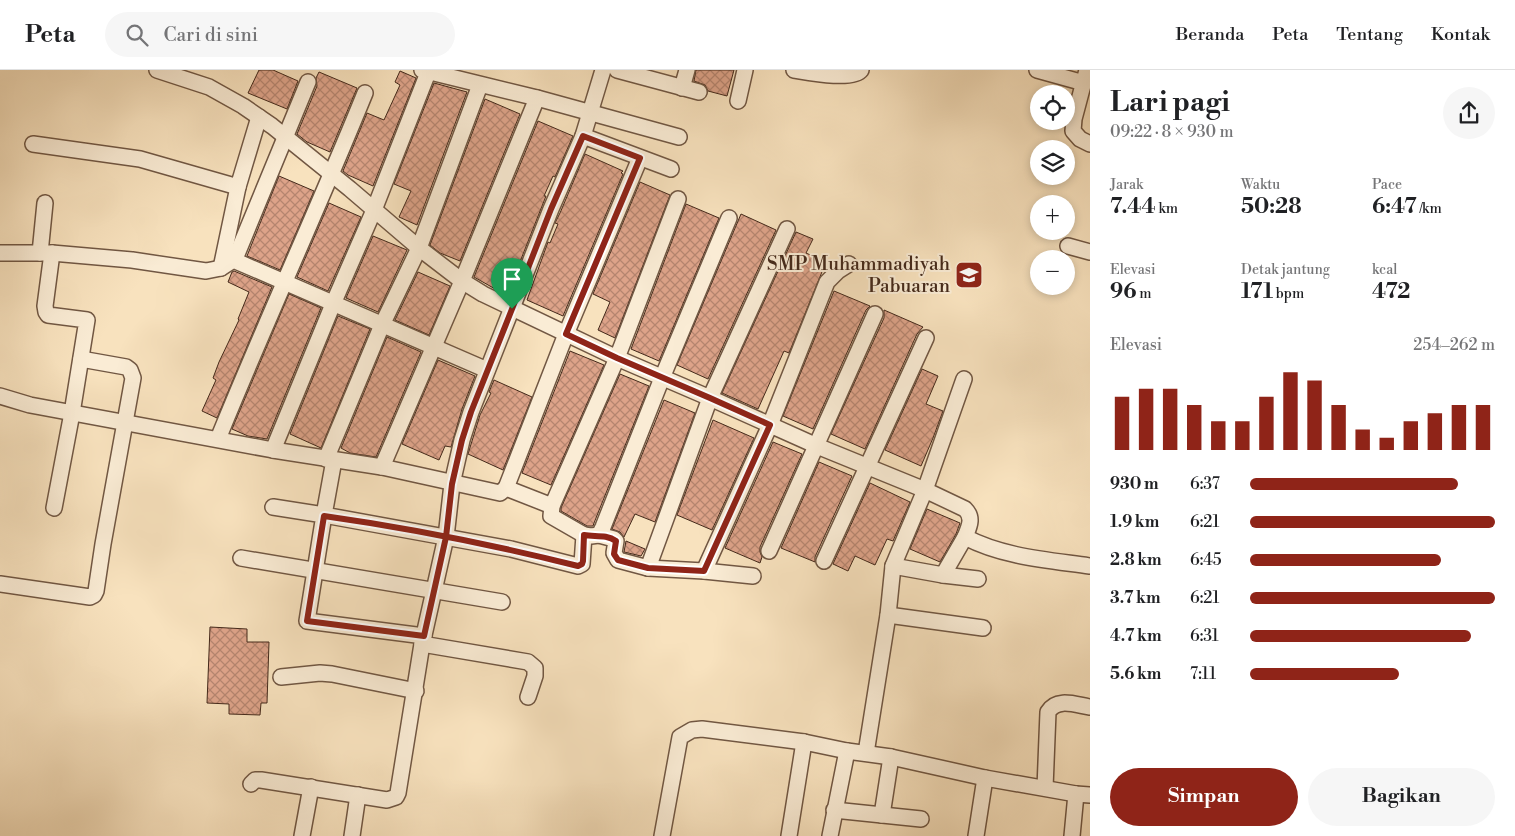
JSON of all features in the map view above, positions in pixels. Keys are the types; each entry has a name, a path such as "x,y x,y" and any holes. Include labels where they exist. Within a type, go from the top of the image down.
{"street":[{"path":"157,70 209,87 259,117 332,175 418,248 462,281 483,294 617,358 817,446 868,465 965,510 970,514 971,520 965,537 943,575"},
{"path":"251,784 255,780 261,780 387,800 396,797 398,793 423,640 446,537 452,484 462,440 487,370 551,209 583,136 603,70"},
{"path":"682,88 687,70"},
{"path":"738,100 745,70"},
{"path":"794,70 823,75 855,75 861,70"},
{"path":"1037,70 1086,76 1074,119 1073,131 1080,139 1090,144"},
{"path":"273,450 374,210 426,71 679,136"},
{"path":"625,71 699,92"},
{"path":"236,259 237,252 308,82"},
{"path":"480,85 418,248 382,325 330,459 324,516 307,621 423,640 528,662 535,668 535,676 528,697"},
{"path":"218,439 284,282 332,175 365,93"},
{"path":"382,467 462,281 537,98"},
{"path":"221,268 238,187 259,117"},
{"path":"583,136 671,169"},
{"path":"33,144 140,159 238,187"},
{"path":"0,396 30,405 273,450 382,467 452,484 500,493 506,488 566,334 640,158"},
{"path":"678,199 617,358 552,506 551,516 591,535 614,539 616,541 614,554 618,560 648,568 753,576"},
{"path":"45,203 46,312 48,315 87,320 54,508"},
{"path":"274,507 511,549 578,566 582,564 591,535 603,528 662,378 729,218"},
{"path":"648,568 710,398 786,229"},
{"path":"1068,246 1090,252"},
{"path":"0,252 46,253 132,260 206,271 221,268 236,259"},
{"path":"236,259 238,262 487,370"},
{"path":"704,571 770,425 827,282 838,271 849,264"},
{"path":"769,551 875,314"},
{"path":"824,561 926,338"},
{"path":"0,584 90,597 96,591 133,378 130,370 121,366 81,359"},
{"path":"866,753 888,615 893,566 925,490 964,379"},
{"path":"506,488 552,506"},
{"path":"965,537 1017,555 1090,566"},
{"path":"241,558 502,602"},
{"path":"893,566 978,579"},
{"path":"888,615 983,628"},
{"path":"281,676 332,674 416,691"},
{"path":"1045,788 1048,712 1052,706 1058,704 1090,708"},
{"path":"662,836 680,737 692,730 702,729 804,742 847,751 891,757 986,778 1083,795 1072,836"},
{"path":"789,836 804,742"},
{"path":"830,836 847,751"},
{"path":"882,815 891,757"},
{"path":"976,836 986,778"},
{"path":"302,836 311,787"},
{"path":"352,836 358,795"},
{"path":"834,810 921,819"}],"building":[{"path":"259,70 273,70 298,81 287,109 248,93"},
{"path":"696,70 734,70 727,96 708,91 705,85 694,81"},
{"path":"400,71 416,78 373,186 343,171 367,113 384,120 400,85 395,82"},
{"path":"319,72 357,88 330,152 307,142 297,134 317,86 316,78"},
{"path":"434,83 467,92 417,225 399,217 411,191 394,184"},
{"path":"485,99 520,114 460,261 440,253 430,245"},
{"path":"538,121 573,136 555,177 553,176 544,196 546,196 514,277 511,283 509,282 504,294 474,277"},
{"path":"585,154 623,171 621,173 623,174 563,316 527,300 548,242 550,243 558,224 555,223"},
{"path":"279,176 314,191 280,270 247,256"},
{"path":"640,182 670,195 615,338 598,330 610,302 593,294"},
{"path":"329,203 361,217 328,291 297,277"},
{"path":"686,204 719,218 659,361 631,349"},
{"path":"741,214 776,230 708,379 677,365"},
{"path":"796,232 813,239 806,253 826,262 789,353 784,351 758,409 722,393"},
{"path":"373,236 407,250 378,312 346,298"},
{"path":"234,271 272,287 217,418 202,411 216,380 213,378 219,362 239,320 249,292 228,282"},
{"path":"418,272 450,286 429,335 395,320"},
{"path":"834,291 870,306 866,310 813,429 783,416"},
{"path":"289,294 321,308 267,439 248,436 232,429"},
{"path":"884,310 923,327 917,334 865,449 831,434 884,318"},
{"path":"338,316 370,329 321,448 290,434"},
{"path":"387,337 421,352 376,457 350,453 341,448"},
{"path":"570,351 604,365 551,485 522,473"},
{"path":"438,360 475,376 462,409 451,447 445,446 439,460 402,444"},
{"path":"922,369 938,376 926,404 943,411 921,466 885,450"},
{"path":"620,374 649,386 593,526 587,526 561,511 561,508"},
{"path":"494,380 532,397 503,470 468,454 480,415 491,393 489,392"},
{"path":"664,400 695,413 655,522 635,514 624,537 620,532 612,529"},
{"path":"713,420 754,438 712,530 677,515"},
{"path":"773,442 802,454 760,547 762,557 760,563 725,548"},
{"path":"819,462 852,476 815,557 815,562 781,548"},
{"path":"870,483 910,502 893,541 887,539 875,565 855,556 848,571 833,564"},
{"path":"927,509 960,523 940,562 910,549"},
{"path":"626,541 645,549 641,556 624,552"},
{"path":"210,627 247,629 247,642 269,642 267,703 261,703 260,715 229,714 229,704 207,703"}],"place":[{"name":"SMP Muhammadiyah Pabuaran","path":"969,275"}],"route":[{"path":"512,309 471,412 462,440 452,484 446,537 424,636 307,621 324,516 351,519 412,530 446,537 511,549 578,566 583,561 584,535 599,535 616,541 614,554 618,560 648,568 704,571 770,425 566,334 640,158 583,136 551,209 512,309"}]}
